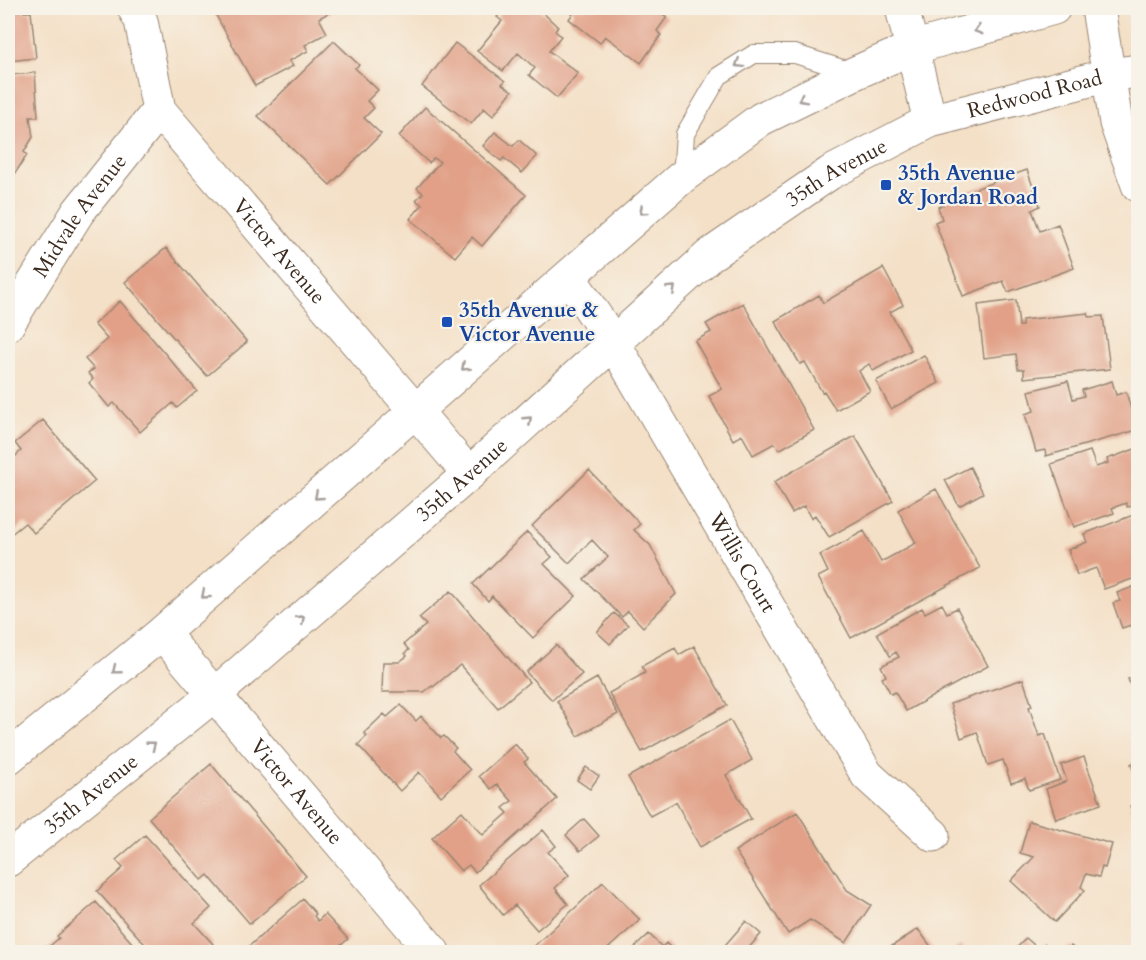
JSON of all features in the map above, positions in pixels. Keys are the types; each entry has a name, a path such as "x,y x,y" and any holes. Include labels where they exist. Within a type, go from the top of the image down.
{"main road":[{"name":"Victor Avenue","path":"134,8 141,21 159,110 417,410 469,474"},
{"path":"902,8 930,121"},
{"path":"8,758 162,633 682,177 761,119 912,48 1054,8"},
{"path":"1098,8 1124,73 1116,123 1138,185"},
{"name":"Redwood Road","path":"930,121 1124,73"},
{"name":"Midvale Avenue","path":"8,324 78,212 159,110"},
{"name":"35th Avenue","path":"8,860 214,695 469,474 710,255 830,173 930,121"},
{"name":"Willis Court","path":"569,277 613,342 867,775 933,835"},
{"name":"Victor Avenue","path":"162,633 433,952"}],"lane":[{"path":"682,177 685,134 718,76 754,54 795,54 855,73"}],"building":[{"path":"8,8 23,8 24,12 31,12 36,58 8,61"},
{"path":"212,8 338,8 319,18 327,33 305,45 308,51 289,61 293,66 255,86"},
{"path":"505,8 538,8 558,27 555,31 561,36 549,51 578,73 557,98 529,75 535,68 518,53 503,71 477,51 502,21 497,17"},
{"path":"568,8 654,8 667,17 657,31 661,35 641,63 605,36 600,43 569,19 574,12"},
{"path":"334,41 359,65 355,68 378,90 367,101 374,108 364,118 381,134 330,185 258,116"},
{"path":"455,43 505,81 502,84 512,91 493,116 484,108 471,124 422,86"},
{"path":"35,73 38,117 30,117 33,137 24,152 27,155 8,184 8,75"},
{"path":"425,107 526,195 482,246 472,237 455,257 410,219 422,205 416,200 423,193 417,188 440,162 434,158 429,163 399,136"},
{"path":"495,132 513,146 519,140 537,156 522,173 504,158 501,161 483,146"},
{"path":"1027,170 1040,206 1032,210 1040,231 1058,224 1074,268 1008,292 1003,281 963,296 935,222 942,219 938,207 943,205 942,201"},
{"path":"166,248 247,342 207,376 125,282"},
{"path":"883,268 903,305 890,312 911,350 873,371 869,364 859,371 870,391 836,410 824,391 822,392 805,362 800,364 775,321 819,295 823,303"},
{"path":"1016,300 1019,326 1022,326 1022,320 1088,313 1089,317 1103,316 1110,369 1024,378 1024,369 1018,369 1016,354 984,358 978,305"},
{"path":"120,301 197,391 177,408 173,403 140,432 114,403 109,407 89,383 93,379 88,373 94,369 85,359 107,339 94,324"},
{"path":"743,303 814,430 779,450 775,443 753,455 742,435 733,440 709,396 722,389 695,341 711,332 706,324"},
{"path":"924,355 939,383 891,409 876,381"},
{"path":"1068,381 1073,399 1084,396 1082,390 1112,381 1116,395 1126,392 1137,430 1046,456 1045,450 1036,452 1025,414 1034,411 1029,391"},
{"path":"43,420 95,481 34,533 25,523 10,535 8,532 8,463 21,451 15,443"},
{"path":"855,436 893,501 829,537 815,515 811,518 804,506 792,513 774,482"},
{"path":"1135,449 1138,458 1138,505 1127,507 1126,503 1112,508 1114,513 1074,527 1051,464 1090,451 1096,467 1108,463 1107,459"},
{"path":"970,467 983,493 959,506 945,480"},
{"path":"589,470 640,524 634,530 650,545 676,594 643,627 628,611 622,617 584,579 608,557 592,540 569,563 532,526"},
{"path":"936,489 980,568 851,638 818,577 828,572 820,555 864,531 881,562 916,543 898,510"},
{"path":"1138,513 1138,577 1104,589 1096,568 1077,575 1068,550 1087,542 1084,534"},
{"path":"527,532 552,557 544,564 576,596 533,638 492,596 488,601 473,584"},
{"path":"1138,585 1138,644 1131,625 1122,628 1113,603 1120,601 1117,593"},
{"path":"451,591 529,682 498,708 460,665 424,692 382,692 383,662 399,662 407,656 405,653 409,650 404,644 426,625 419,618"},
{"path":"942,604 947,613 957,608 988,666 906,711 895,692 891,694 882,678 886,676 881,666 899,657 896,652 890,656 877,633 922,608 925,613"},
{"path":"614,613 628,625 610,644 597,632"},
{"path":"556,645 582,674 552,700 526,672"},
{"path":"694,646 727,705 642,752 609,693 645,673 642,666 675,648 679,655"},
{"path":"1138,675 1138,707 1128,679"},
{"path":"597,678 618,714 578,736 557,701"},
{"path":"1023,679 1039,736 1045,734 1060,780 1029,790 1025,779 1011,783 1003,760 988,765 977,732 961,738 950,704"},
{"path":"401,705 416,721 421,716 441,738 444,736 456,748 453,751 470,770 441,796 419,772 400,791 358,745 367,736 364,733 384,714 387,717"},
{"path":"730,720 752,760 726,775 751,819 700,847 676,802 650,816 628,777"},
{"path":"515,744 528,759 524,762 557,799 475,872 469,865 461,871 432,838 462,811 483,835 508,813 503,808 512,801 497,784 491,789 479,776"},
{"path":"1084,757 1101,804 1056,819 1046,789 1067,781 1061,765"},
{"path":"1138,761 1138,782 1131,764"},
{"path":"211,764 306,876 250,924 208,875 202,880 149,818"},
{"path":"586,767 599,776 590,789 577,780"},
{"path":"1138,803 1138,827 1130,806"},
{"path":"797,812 847,890 871,905 846,943 810,920 788,934 735,851"},
{"path":"584,819 599,836 580,851 566,835"},
{"path":"1029,821 1112,844 1105,868 1102,867 1099,877 1086,874 1081,887 1085,890 1055,922 1011,881 1034,857 1020,853"},
{"path":"543,830 556,846 548,852 569,875 555,888 568,904 537,930 515,905 503,915 479,885"},
{"path":"145,835 211,908 194,923 213,944 203,952 152,952 97,891 123,868 116,860"},
{"path":"603,882 640,920 604,952 535,952 532,948"},
{"path":"303,899 316,914 314,916 318,921 325,914 348,939 333,952 250,952 247,948"},
{"path":"96,902 140,952 44,951 59,938 57,936"},
{"path":"746,921 761,934 745,952 719,952"},
{"path":"918,929 935,952 883,952"},
{"path":"649,934 662,947 666,943 675,952 630,952"},
{"path":"1026,938 1040,950 1045,944 1054,952 1013,952"},
{"path":"961,946 965,952 951,952"},
{"path":"1071,946 1078,952 1065,952"}],"place":[{"name":"35th Avenue & Jordan Road","path":"886,185"},
{"name":"35th Avenue & Victor Avenue","path":"447,322"}]}
